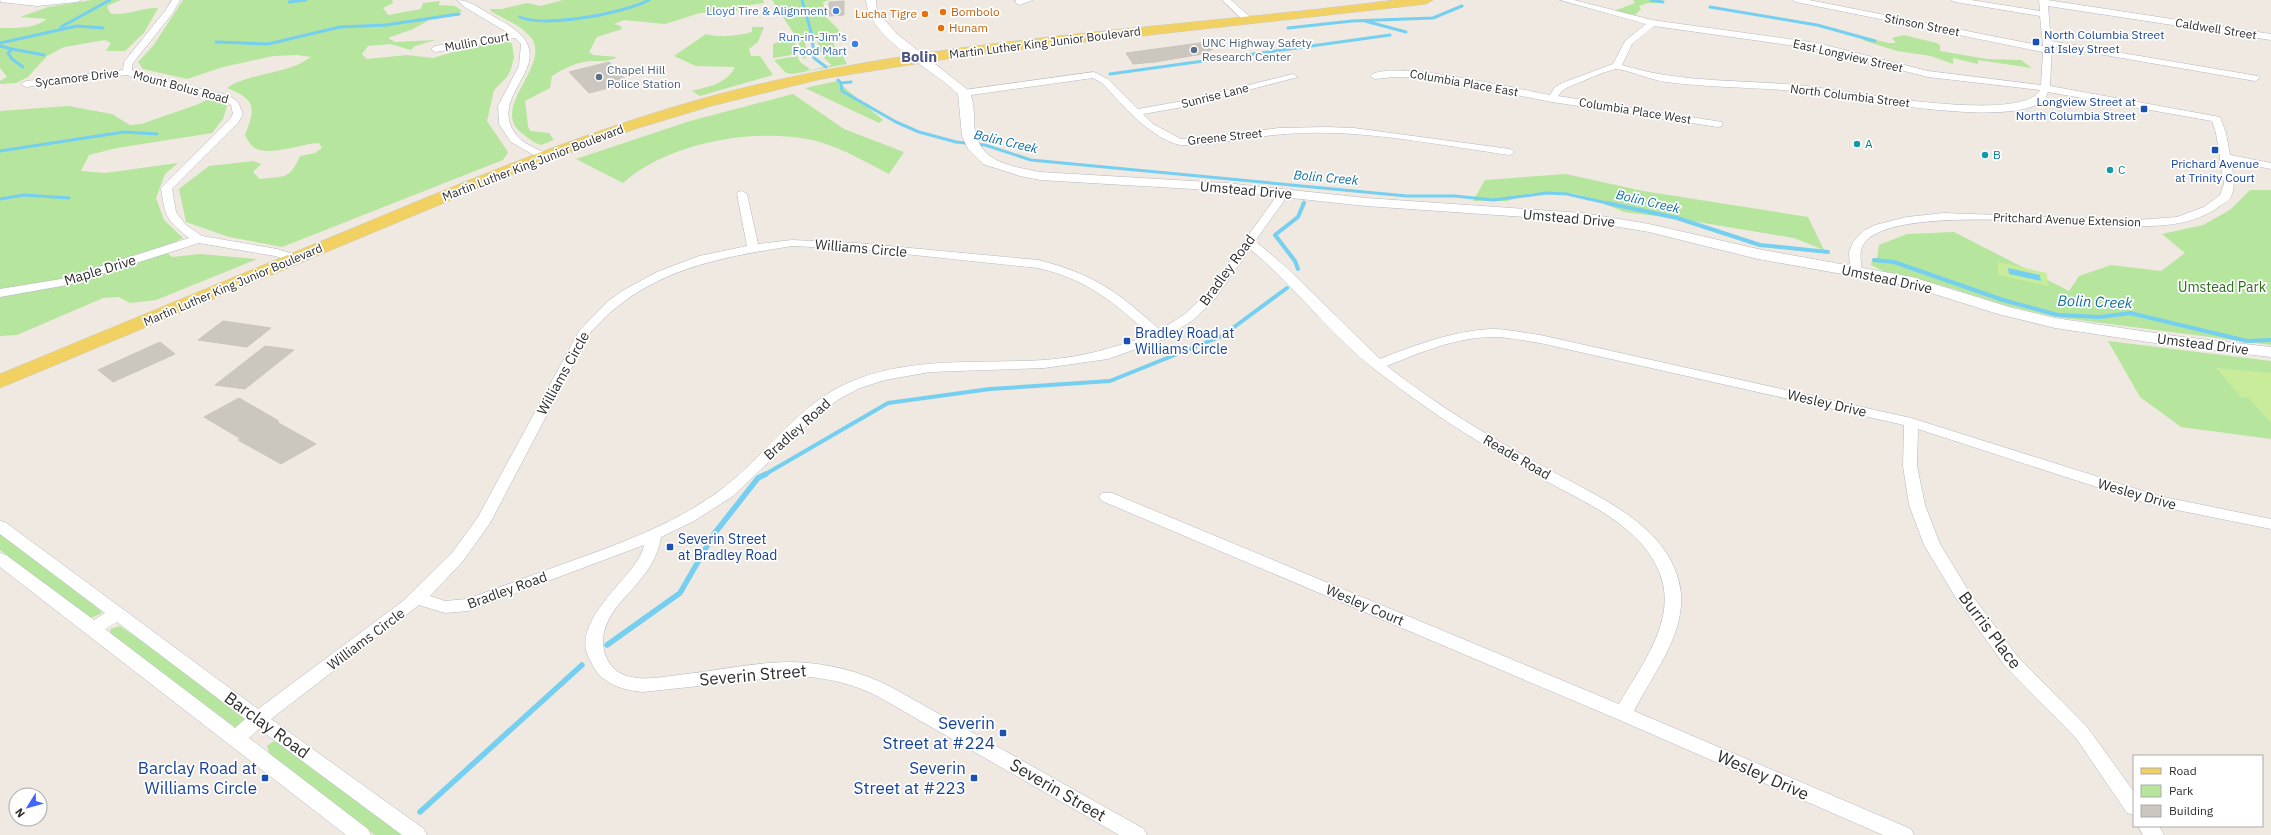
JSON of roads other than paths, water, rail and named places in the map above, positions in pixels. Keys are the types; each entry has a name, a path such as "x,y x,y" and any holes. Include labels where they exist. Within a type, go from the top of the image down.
{"main road":[{"name":"Martin Luther King Junior Boulevard","path":"0,382 543,156 641,122 740,94 818,76 922,58 1426,0"}],"street":[{"path":"1,0 37,3 77,0"},
{"name":"Mount Bolus Road","path":"176,0 169,12 127,64 128,72 146,79 226,97 233,101 237,107 238,114 234,121 166,188 170,213 182,227 198,239 277,253 296,259"},
{"path":"464,0 511,28 525,44 524,66 503,106 504,124 515,140 543,156"},
{"path":"871,0 871,8 880,23 893,36 964,93"},
{"path":"1019,2 1029,0"},
{"path":"1226,0 1248,20"},
{"name":"East Longview Street","path":"1564,0 1652,23 1817,46 1928,74 2045,88 2216,119"},
{"name":"Stinson Street","path":"1796,0 2048,47 2255,78"},
{"path":"1955,0 2045,14"},
{"path":"2043,2 2048,47 2045,88"},
{"name":"Caldwell Street","path":"2043,2 2271,37"},
{"path":"1552,99 1558,89 1565,85 1617,66 1628,43 1652,23"},
{"name":"Mullin Court","path":"436,50 518,35"},
{"name":"North Columbia Street","path":"1617,66 1670,79 1805,89 1886,101 1964,108 2013,107 2031,103 2040,98 2045,88"},
{"name":"Sycamore Drive","path":"26,84 128,72"},
{"name":"Columbia Place East","path":"1375,76 1393,74 1423,75 1552,99"},
{"name":"Greene Street","path":"964,93 1094,75 1105,81 1148,126 1179,142 1206,141 1279,131 1326,130 1354,131 1510,152"},
{"name":"Sunrise Lane","path":"1136,112 1183,104 1293,77"},
{"name":"Umstead Drive","path":"964,93 970,137 979,155 1010,170 1040,176 1226,187 1453,209 1583,217 1636,226 1758,254 1912,282 2004,311 2055,323 2175,341 2271,352"},
{"name":"Columbia Place West","path":"1552,99 1718,124"},
{"name":"Pritchard Avenue Extension","path":"1856,271 1855,252 1863,238 1878,228 1914,218 1944,216 2137,223 2179,220 2208,209 2225,197 2229,184 2216,119"},
{"path":"2224,157 2271,166"},
{"name":"Bradley Road","path":"418,599 445,607 468,604 653,536 689,517 728,492 816,409 834,396 855,385 883,376 930,368 1044,364 1074,361 1103,356 1159,336 1179,325 1200,308 1278,201 1280,193"},
{"path":"742,194 753,247"},
{"name":"Maple Drive","path":"0,293 63,282 198,239"},
{"name":"Reade Road","path":"1248,241 1276,264 1340,331 1377,365 1429,403 1522,461 1608,509 1637,532 1662,559 1669,578 1672,598 1668,631 1656,658 1638,684 1623,714"},
{"name":"Williams Circle","path":"235,739 258,719 418,599 470,543 485,519 575,347 597,317 626,294 661,275 703,259 753,247 820,243 995,260 1059,269 1092,281 1107,290 1159,336"},
{"name":"Wesley Drive","path":"1377,365 1424,346 1456,337 1493,333 1540,339 1911,422 2157,501 2271,524"},
{"name":"Burris Place","path":"1911,422 1910,466 1917,505 1932,546 1962,594 2011,661 2082,733 2133,806"},
{"name":"Wesley Court","path":"1107,497 1623,714"},
{"name":"Barclay Road","path":"0,526 258,719 417,835"},
{"name":"Severin Street","path":"653,536 653,546 648,559 608,609 596,635 596,652 598,660 605,670 617,679 633,684 643,685 772,670 816,670 841,674 863,681 885,692 1137,835"},
{"name":"Barclay Road","path":"0,559 93,628 361,835"},
{"path":"93,628 117,614"},
{"name":"Wesley Drive","path":"1623,714 1904,835"}],"water":[{"path":"2008,268 2040,275 2041,281 2009,274"}],"waterway":[{"path":"61,27 110,0"},
{"path":"289,2 306,0"},
{"path":"520,17 532,20 547,21 585,18 622,10 649,0"},
{"name":"Bolin Creek","path":"802,0 812,35 814,58 826,67"},
{"path":"1651,0 1663,2"},
{"path":"1288,28 1352,21 1433,18 1462,6"},
{"path":"1710,7 1817,25 1875,41"},
{"path":"216,42 268,44 340,27 386,25 459,14"},
{"path":"1365,21 1406,32"},
{"path":"0,43 77,26 103,28"},
{"path":"1110,74 1390,35"},
{"path":"0,46 12,49"},
{"path":"12,49 44,55"},
{"path":"12,49 8,53 12,59 23,67"},
{"name":"Bolin Creek","path":"838,80 841,83"},
{"path":"841,83 851,82"},
{"name":"Bolin Creek","path":"841,83 842,91 896,122 919,132 956,142 985,145 1031,160 1407,196 1455,196 1493,200 1547,193 1567,194 1611,204"},
{"path":"0,151 124,132 157,134"},
{"path":"0,199 24,195 69,198"},
{"path":"1298,269 1295,261 1275,235 1298,217 1304,203"},
{"name":"Bolin Creek","path":"1607,203 1677,218 1760,245 1828,252"},
{"name":"Bolin Creek","path":"1874,260 1894,262 2003,300 2058,315 2100,317 2130,313 2247,341 2271,340"},
{"path":"764,475 888,403 990,389 1110,381 1222,336 1287,288"},
{"path":"607,645 680,593 714,534 758,478 764,475"},
{"path":"420,812 582,665"}],"place":[{"name":"Lloyd Tire & Alignment","path":"836,11"},
{"name":"Bombolo","path":"943,12"},
{"name":"Lucha Tigre","path":"925,14"},
{"name":"Hunam","path":"941,28"},
{"name":"North Columbia Street at Isley Street","path":"2036,42"},
{"name":"Run-in-Jim's Food Mart","path":"855,44"},
{"name":"UNC Highway Safety Research Center","path":"1194,50"},
{"name":"Chapel Hill Police Station","path":"599,77"},
{"name":"Longview Street at North Columbia Street","path":"2144,109"},
{"name":"A","path":"1857,144"},
{"name":"Prichard Avenue at Trinity Court","path":"2215,150"},
{"name":"B","path":"1985,155"},
{"name":"C","path":"2110,170"},
{"name":"Bradley Road at Williams Circle","path":"1127,341"},
{"name":"Severin Street at Bradley Road","path":"670,547"},
{"name":"Severin Street at #224","path":"1003,733"},
{"name":"Barclay Road at Williams Circle","path":"265,778"},
{"name":"Severin Street at #223","path":"974,778"}],"district":[{"name":"Bolin","path":"919,57"}],"park label":[{"name":"Umstead Park","path":"2222,287"}]}
